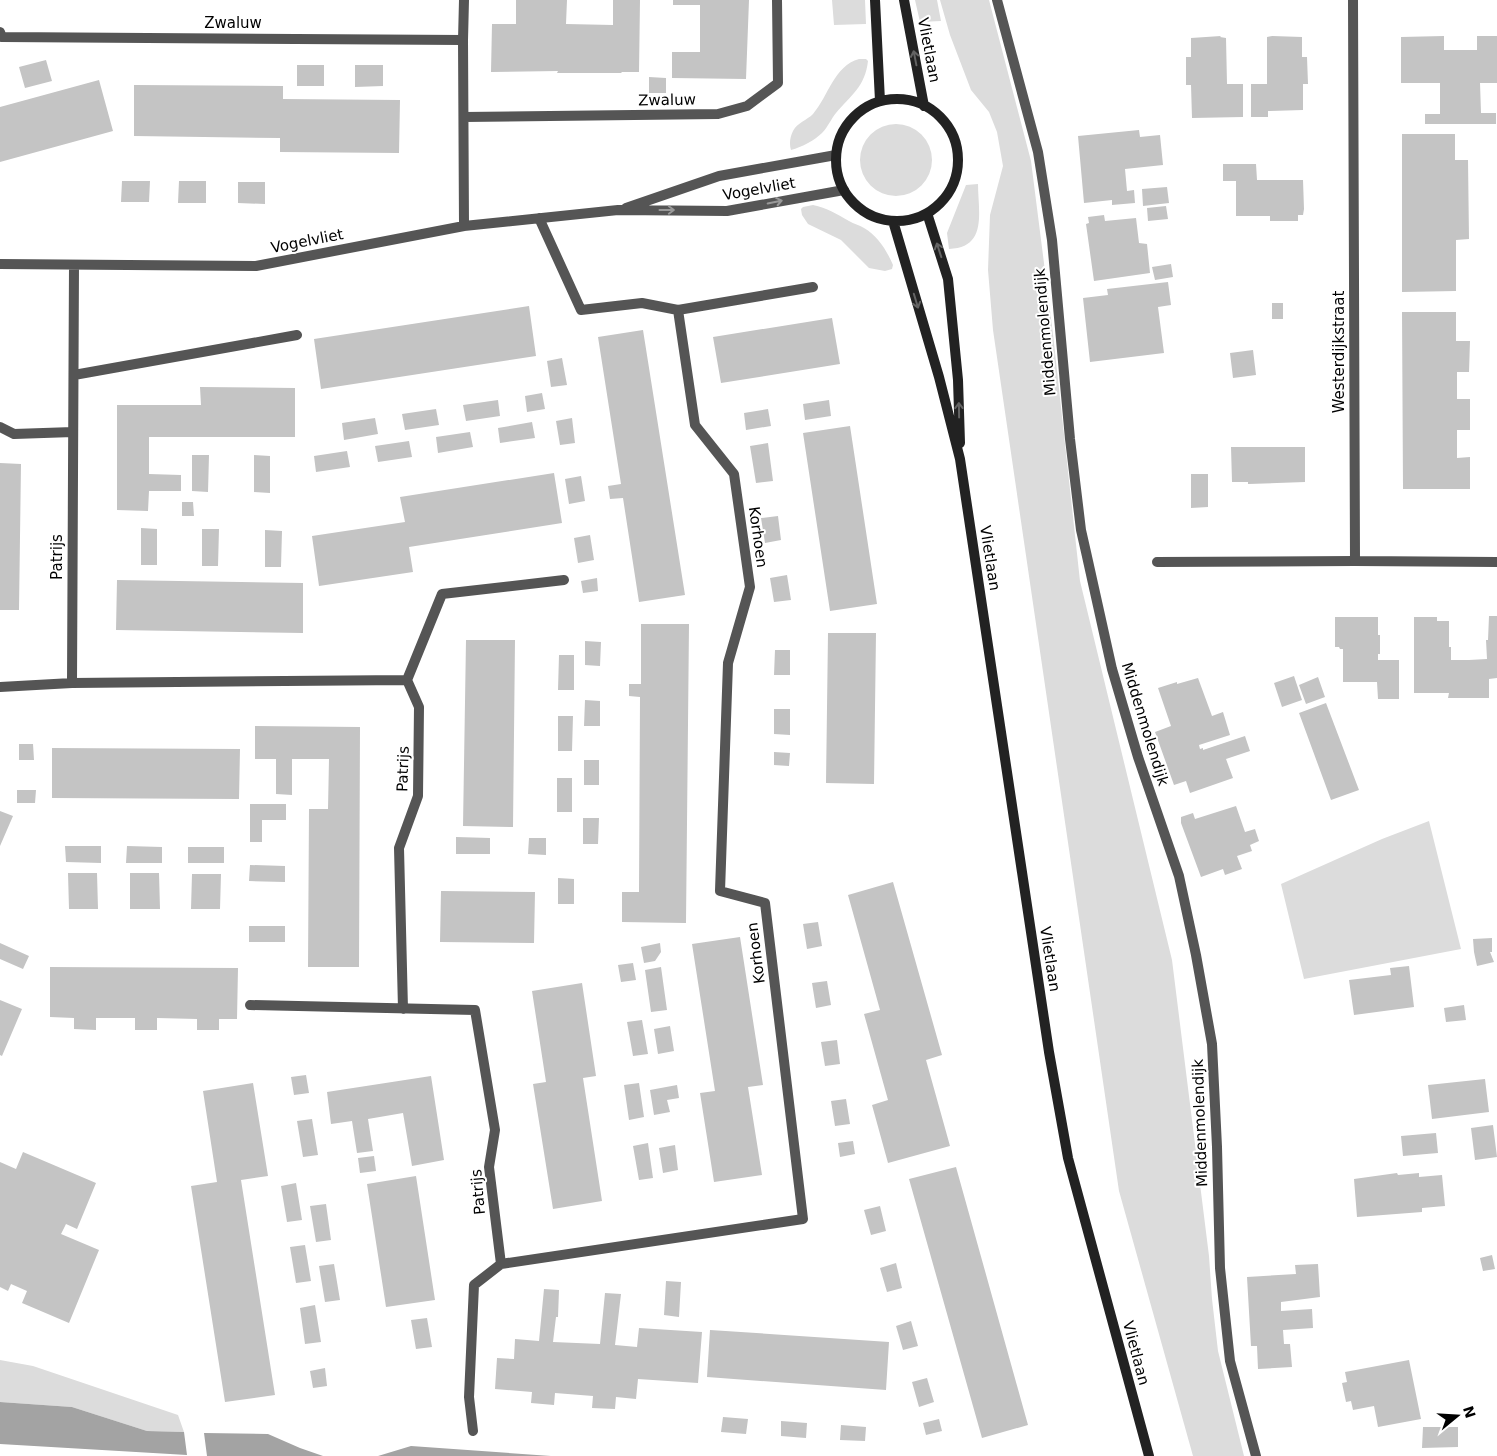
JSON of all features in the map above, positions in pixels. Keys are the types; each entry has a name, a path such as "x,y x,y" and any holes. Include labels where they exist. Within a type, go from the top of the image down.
{"street":[{"path":"464,0 464,226"},
{"name":"Zwaluw","path":"464,117 718,114 747,106 778,83 777,0"},
{"path":"875,0 880,101"},
{"name":"Vlietlaan","path":"904,0 924,106"},
{"name":"Middenmolendijk","path":"997,0 1038,152 1052,240 1070,439 1081,530 1112,669 1135,748 1179,876 1198,964 1212,1044 1220,1268 1230,1361 1256,1456"},
{"name":"Westerdijkstraat","path":"1353,0 1354,561"},
{"name":"Zwaluw","path":"1,35 463,40"},
{"path":"910,100 924,106 938,115 948,127 955,142 956,175 950,190 940,203 927,213 916,218 893,221 874,216 856,206 844,190 839,179 836,155 843,131 859,112 880,101 910,100"},
{"name":"Vogelvliet","path":"618,210 719,176 836,155"},
{"name":"Vogelvliet","path":"0,264 256,266 464,226 618,210 727,211 844,190"},
{"name":"Vlietlaan","path":"927,213 948,279 958,380 960,459"},
{"path":"540,218 581,310 642,303 678,310 814,287"},
{"name":"Vlietlaan","path":"893,221 939,377 960,459 1046,1032 1068,1158 1149,1456"},
{"name":"Patrijs","path":"72,682 74,265"},
{"name":"Korhoen","path":"501,1264 803,1219 765,903 720,891 728,662 750,587 734,474 695,425 678,310"},
{"path":"74,375 297,335"},
{"path":"0,427 14,434 73,432"},
{"path":"1157,562 1497,562"},
{"path":"0,687 72,682 407,680 442,594 564,580"},
{"name":"Patrijs","path":"403,1009 399,848 418,796 420,708 407,680"},
{"name":"Patrijs","path":"250,1006 475,1010 495,1130 489,1167 501,1264"},
{"path":"473,1431 468,1397 474,1285 501,1264"}],"shaded area":[{"path":"832,0 865,0 866,24 834,25"},
{"path":"915,0 937,0 941,21 920,22"},
{"path":"940,0 989,0 1031,161 1053,334 1080,581 1172,960 1209,1256 1218,1351 1244,1456 1193,1456 1119,1191 993,330 988,270 990,215 1003,166 997,132 989,112 971,90 950,35"},
{"path":"859,59 866,59 868,61 861,84 836,113 822,133 808,143 791,150 791,138 795,128 813,114 838,74"},
{"path":"896,124 916,130 926,140 932,160 926,180 916,190 896,196 876,190 866,180 860,160 866,140 876,130"},
{"path":"978,184 979,216 975,235 970,242 961,247 949,249 947,233 966,185"},
{"path":"813,205 832,212 869,231 885,249 893,265 892,269 885,271 869,268 841,240 808,224 802,215 801,209"},
{"path":"1429,821 1461,949 1304,979 1281,884 1382,839"},
{"path":"0,1360 33,1366 178,1415 184,1432 147,1431 72,1407 0,1402"},
{"path":"0,1402 72,1407 147,1431 184,1432 187,1455 0,1444"},
{"path":"204,1433 268,1434 323,1456 207,1456"},
{"path":"411,1446 551,1456 378,1456"}],"building":[{"path":"516,0 567,0 566,24 613,25 613,0 640,0 639,72 491,72 492,24 516,24"},
{"path":"673,0 749,0 746,79 672,78 672,52 700,52 700,5 673,5"},
{"path":"1221,36 1226,38 1227,84 1243,84 1243,117 1192,118 1191,85 1186,85 1186,57 1191,57 1191,38"},
{"path":"1444,36 1444,50 1477,50 1477,36 1497,36 1497,83 1480,83 1481,113 1496,113 1496,124 1425,124 1425,114 1440,114 1440,83 1401,83 1401,37"},
{"path":"1267,37 1302,37 1302,57 1307,57 1308,84 1303,84 1303,110 1268,111 1268,117 1251,117 1251,84 1267,84"},
{"path":"46,60 52,81 25,88 19,67"},
{"path":"297,65 324,65 324,86 297,86"},
{"path":"355,65 383,65 383,86 355,87"},
{"path":"649,77 666,78 666,93 649,93"},
{"path":"99,80 113,131 0,162 0,107"},
{"path":"134,85 283,86 283,99 400,100 399,153 280,152 280,138 134,136"},
{"path":"1139,130 1140,137 1160,135 1163,165 1125,169 1127,191 1134,190 1135,203 1112,205 1112,200 1084,203 1078,136"},
{"path":"1402,134 1455,134 1455,160 1468,160 1469,239 1456,240 1456,291 1402,292"},
{"path":"1223,164 1256,164 1257,180 1303,180 1303,215 1298,215 1298,221 1270,221 1270,216 1236,216 1236,181 1223,181"},
{"path":"122,181 150,181 149,202 121,202"},
{"path":"179,181 206,181 206,203 178,203"},
{"path":"238,182 265,182 265,204 238,203"},
{"path":"1167,187 1169,203 1143,206 1142,189"},
{"path":"1166,206 1168,219 1148,221 1147,208"},
{"path":"1104,215 1105,221 1136,218 1139,243 1147,244 1150,273 1094,281 1086,224 1089,223 1088,217"},
{"path":"1171,264 1173,277 1155,280 1152,267"},
{"path":"1168,282 1171,305 1158,307 1164,353 1090,362 1083,298 1108,295 1107,289"},
{"path":"1272,303 1283,303 1283,319 1272,319"},
{"path":"529,306 536,356 321,389 314,339"},
{"path":"1402,312 1456,312 1456,341 1470,341 1469,372 1457,372 1457,399 1470,399 1470,430 1457,430 1457,458 1470,457 1470,489 1403,489"},
{"path":"832,318 840,364 721,383 713,337"},
{"path":"643,330 685,595 639,602 623,498 610,499 608,486 621,484 598,337"},
{"path":"1253,350 1256,375 1233,378 1230,353"},
{"path":"562,358 567,385 551,387 547,361"},
{"path":"200,387 295,388 295,437 149,437 149,474 181,475 181,491 149,491 148,511 117,510 117,405 201,405"},
{"path":"542,393 545,409 527,412 525,396"},
{"path":"498,400 500,416 466,421 463,405"},
{"path":"829,400 831,416 805,420 803,404"},
{"path":"436,409 439,425 405,430 402,414"},
{"path":"768,409 771,426 746,430 744,413"},
{"path":"375,418 378,434 344,440 342,423"},
{"path":"572,418 575,443 560,445 556,421"},
{"path":"532,422 535,438 500,443 498,428"},
{"path":"850,426 877,604 830,611 803,433"},
{"path":"470,432 473,447 438,453 436,437"},
{"path":"409,441 412,457 378,462 375,446"},
{"path":"768,443 773,481 756,483 750,446"},
{"path":"1231,447 1305,447 1305,482 1248,484 1248,482 1232,482"},
{"path":"347,451 350,467 316,472 314,456"},
{"path":"192,455 209,455 208,492 192,491"},
{"path":"254,455 270,456 270,493 254,492"},
{"path":"0,463 21,464 19,610 0,610"},
{"path":"554,473 562,523 409,547 413,572 319,586 312,536 405,522 400,497"},
{"path":"1191,474 1208,474 1208,507 1191,508"},
{"path":"581,476 585,501 569,504 565,479"},
{"path":"182,502 193,502 194,516 182,516"},
{"path":"778,516 781,540 765,543 761,518"},
{"path":"141,528 157,529 157,565 141,565"},
{"path":"202,529 219,529 218,566 202,566"},
{"path":"265,530 282,531 281,567 265,567"},
{"path":"590,535 594,560 578,563 574,538"},
{"path":"787,575 791,600 774,602 770,578"},
{"path":"597,578 598,591 583,593 581,581"},
{"path":"117,580 303,583 303,633 116,630"},
{"path":"1489,616 1497,616 1497,678 1489,679 1489,698 1448,698 1449,693 1414,693 1414,617 1437,617 1437,621 1449,621 1451,660 1469,660 1487,659 1486,640 1488,640"},
{"path":"1335,617 1378,617 1380,654 1378,654 1378,660 1399,660 1399,699 1378,699 1377,682 1343,682 1343,649 1335,647"},
{"path":"641,624 689,624 686,923 622,922 622,892 639,892 640,697 629,696 629,684 641,684"},
{"path":"828,633 876,633 874,784 826,783"},
{"path":"466,640 515,640 513,827 463,826"},
{"path":"585,641 601,642 600,666 585,665"},
{"path":"775,650 790,650 790,675 774,675"},
{"path":"559,655 574,655 574,690 558,690"},
{"path":"1294,676 1302,700 1282,707 1274,683"},
{"path":"1318,677 1325,697 1306,704 1299,685"},
{"path":"1198,678 1212,716 1223,712 1230,735 1199,745 1200,749 1203,748 1203,750 1245,736 1250,751 1226,759 1233,778 1190,793 1186,781 1174,785 1155,732 1171,726 1158,688"},
{"path":"585,700 600,701 600,726 584,726"},
{"path":"1326,703 1359,790 1331,800 1299,713"},
{"path":"774,709 790,709 790,735 774,734"},
{"path":"558,716 573,716 572,751 558,751"},
{"path":"255,726 360,727 359,967 308,967 309,809 328,809 329,759 292,759 292,795 276,794 276,759 255,759"},
{"path":"19,744 33,744 34,760 19,760"},
{"path":"52,748 240,749 239,799 52,798"},
{"path":"774,752 790,753 789,766 774,765"},
{"path":"584,760 599,760 599,785 584,785"},
{"path":"557,778 572,778 572,812 557,812"},
{"path":"17,790 36,790 35,803 17,803"},
{"path":"250,804 286,804 286,820 262,820 262,842 250,842"},
{"path":"1236,806 1245,832 1255,829 1259,841 1250,845 1252,851 1237,856 1242,869 1225,875 1223,869 1201,877 1181,823 1181,817 1193,813 1195,819"},
{"path":"0,811 13,816 0,846"},
{"path":"583,818 599,818 598,844 583,844"},
{"path":"456,837 490,838 490,854 456,854"},
{"path":"529,838 546,838 546,855 528,854"},
{"path":"65,846 101,846 101,863 66,862"},
{"path":"127,846 162,847 162,863 126,863"},
{"path":"188,847 224,847 224,863 188,863"},
{"path":"250,865 285,866 285,882 249,881"},
{"path":"68,873 97,873 98,909 69,909"},
{"path":"130,873 159,873 160,909 130,909"},
{"path":"192,874 221,874 220,909 191,909"},
{"path":"558,878 574,879 574,904 558,904"},
{"path":"893,882 942,1055 926,1060 950,1146 888,1163 872,1105 888,1100 864,1014 880,1010 848,895"},
{"path":"441,891 535,892 534,943 440,942"},
{"path":"818,922 822,946 807,949 803,924"},
{"path":"249,926 285,926 285,942 249,942"},
{"path":"740,937 763,1085 748,1087 762,1175 714,1182 700,1093 715,1091 692,944"},
{"path":"1492,938 1492,952 1490,952 1494,962 1477,966 1473,939"},
{"path":"0,943 29,956 23,969 0,959"},
{"path":"660,943 661,952 655,961 644,963 641,947"},
{"path":"633,963 636,980 621,982 618,965"},
{"path":"1409,966 1414,1007 1354,1015 1349,980 1391,975 1390,968"},
{"path":"50,967 238,968 237,1019 219,1019 219,1030 197,1030 197,1019 157,1018 157,1030 135,1030 135,1018 96,1018 96,1030 74,1029 74,1018 50,1017"},
{"path":"661,967 667,1010 651,1012 645,970"},
{"path":"827,981 831,1005 816,1008 812,983"},
{"path":"582,983 596,1076 583,1078 602,1201 553,1209 533,1084 546,1082 532,991"},
{"path":"0,1000 22,1009 2,1056 0,1055"},
{"path":"1464,1005 1466,1020 1446,1022 1444,1008"},
{"path":"642,1020 648,1054 633,1056 627,1022"},
{"path":"670,1026 674,1051 658,1054 654,1029"},
{"path":"837,1040 840,1064 825,1066 821,1042"},
{"path":"306,1075 309,1093 294,1095 291,1077"},
{"path":"431,1076 444,1160 412,1166 403,1113 368,1119 373,1151 357,1153 352,1121 331,1124 327,1092"},
{"path":"1485,1079 1489,1112 1432,1119 1428,1085"},
{"path":"253,1083 268,1176 241,1180 275,1395 225,1402 191,1186 217,1182 203,1091"},
{"path":"639,1083 644,1117 629,1120 624,1085"},
{"path":"677,1085 679,1098 667,1100 670,1112 654,1115 650,1090"},
{"path":"846,1099 850,1124 835,1126 831,1101"},
{"path":"312,1119 318,1155 303,1157 297,1121"},
{"path":"1493,1125 1497,1157 1475,1160 1471,1128"},
{"path":"1436,1133 1438,1153 1403,1156 1401,1136"},
{"path":"853,1141 855,1154 840,1157 838,1143"},
{"path":"648,1143 653,1178 639,1180 633,1146"},
{"path":"675,1145 678,1170 663,1173 659,1148"},
{"path":"23,1152 96,1183 77,1229 66,1224 61,1234 99,1250 69,1323 22,1303 27,1291 11,1284 8,1291 0,1287 0,1162 16,1169"},
{"path":"374,1156 376,1171 360,1173 358,1158"},
{"path":"956,1167 1028,1425 982,1438 909,1179"},
{"path":"1397,1173 1398,1175 1419,1173 1419,1177 1442,1175 1445,1206 1422,1208 1422,1212 1357,1217 1354,1179"},
{"path":"416,1176 435,1300 386,1307 367,1184"},
{"path":"296,1183 302,1220 287,1222 281,1186"},
{"path":"326,1204 331,1240 316,1242 310,1206"},
{"path":"880,1206 886,1231 871,1235 864,1210"},
{"path":"305,1245 311,1281 296,1283 290,1247"},
{"path":"1492,1255 1495,1269 1483,1271 1480,1258"},
{"path":"896,1263 902,1288 887,1292 880,1268"},
{"path":"334,1264 340,1300 325,1302 319,1266"},
{"path":"1318,1264 1320,1297 1281,1302 1281,1311 1312,1309 1313,1328 1283,1330 1284,1344 1290,1344 1292,1367 1258,1369 1257,1346 1251,1346 1247,1277 1296,1274 1295,1265"},
{"path":"666,1281 681,1282 679,1317 664,1315"},
{"path":"544,1289 559,1290 558,1317 556,1317 553,1342 600,1344 605,1293 621,1294 615,1345 637,1347 639,1328 702,1332 698,1383 638,1379 636,1399 616,1397 615,1409 592,1408 593,1396 555,1393 554,1405 531,1403 532,1392 495,1389 497,1358 514,1359 515,1339 539,1341"},
{"path":"315,1305 321,1342 305,1344 300,1308"},
{"path":"427,1318 432,1347 416,1349 411,1320"},
{"path":"911,1321 918,1346 903,1350 896,1326"},
{"path":"710,1330 889,1342 886,1390 707,1377"},
{"path":"1409,1360 1421,1419 1378,1427 1374,1406 1353,1410 1351,1401 1346,1402 1342,1383 1347,1382 1345,1372"},
{"path":"325,1368 327,1386 313,1388 310,1371"},
{"path":"927,1378 934,1402 919,1407 912,1382"},
{"path":"723,1417 748,1419 746,1434 721,1432"},
{"path":"939,1419 942,1431 926,1435 923,1423"},
{"path":"781,1421 807,1423 806,1438 781,1436"},
{"path":"841,1425 866,1427 865,1441 840,1440"},
{"path":"1423,1427 1458,1427 1458,1447 1422,1448"}]}
